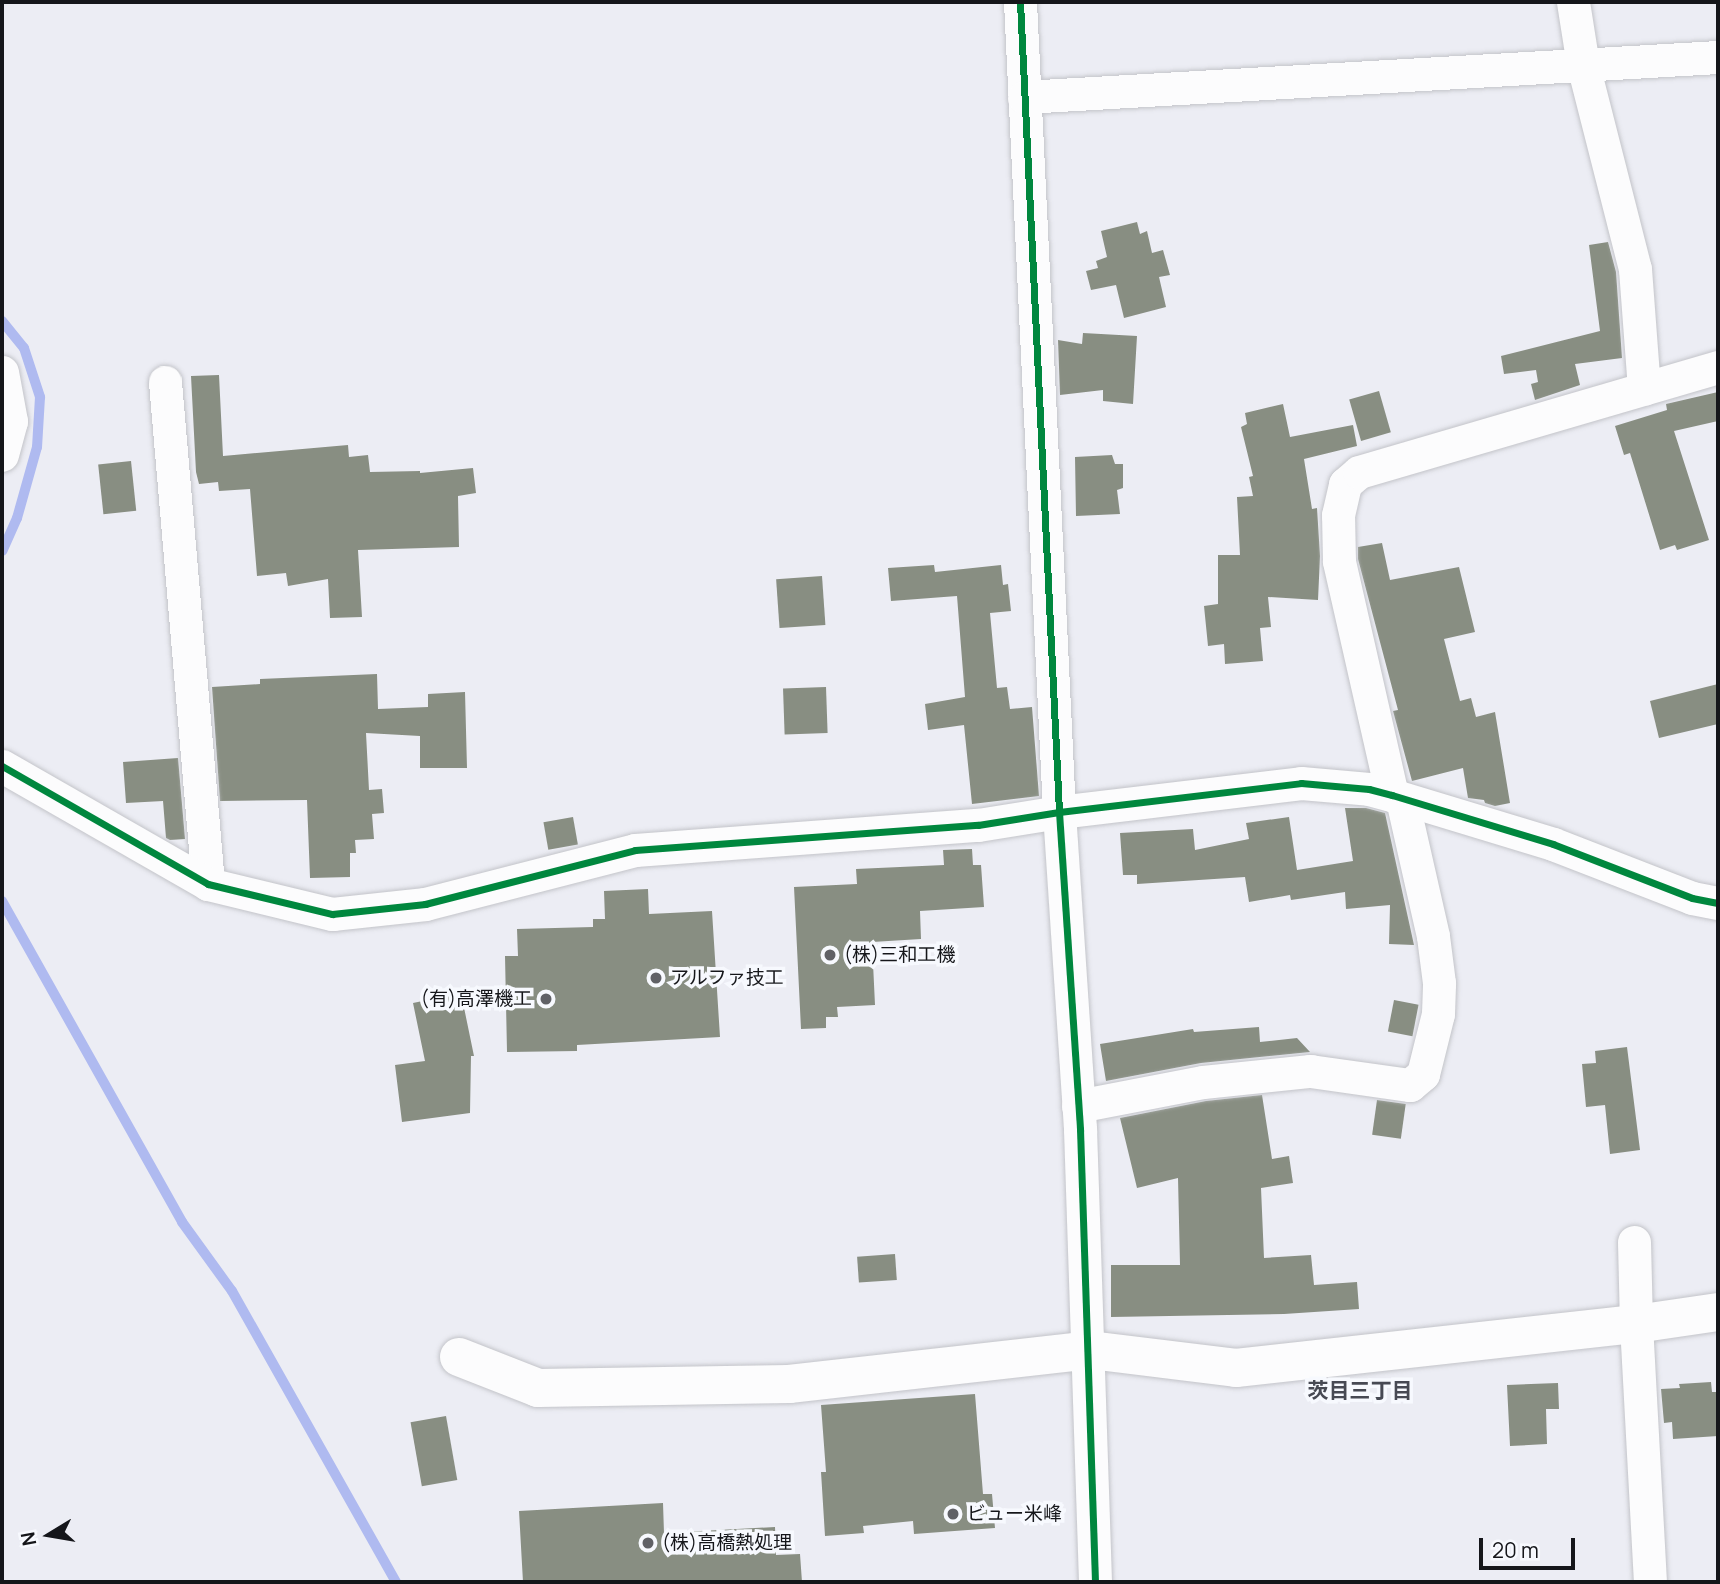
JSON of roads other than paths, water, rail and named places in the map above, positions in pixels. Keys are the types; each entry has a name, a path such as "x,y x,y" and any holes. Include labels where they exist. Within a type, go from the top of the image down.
{"street":[{"path":"1020,2 1059,812 1090,1350 1096,1582"},
{"path":"1573,2 1583,65 1635,268 1644,389"},
{"path":"1024,97 1718,57"},
{"path":"1078,1106 1203,1082 1310,1071 1410,1085 1423,1074 1438,1014 1439,983 1433,936 1339,561 1338,515 1345,484 1359,472 1718,367"},
{"path":"2,372 11,421 2,455"},
{"path":"165,382 208,884"},
{"path":"2,766 208,884 332,914 425,904 635,850 978,825 1059,812 1301,783 1369,789 1553,844 1692,898 1718,902"},
{"path":"1634,1242 1650,1582"},
{"path":"459,1357 538,1388 789,1384 1090,1350 1236,1368 1636,1325 1718,1312"}],"waterway":[{"path":"2,321 24,348 40,397 37,447 17,518 2,551"},
{"path":"2,901 182,1222 232,1291 396,1582"}],"place":[{"name":"(株)三和工機","path":"830,955"},
{"name":"アルファ技工","path":"656,978"},
{"name":"(有)高澤機工","path":"546,999"},
{"name":"ビュー米峰","path":"953,1514"},
{"name":"(株)高橋熱処理","path":"648,1543"}],"district":[{"name":"茨目三丁目","path":"1360,1390"}]}
